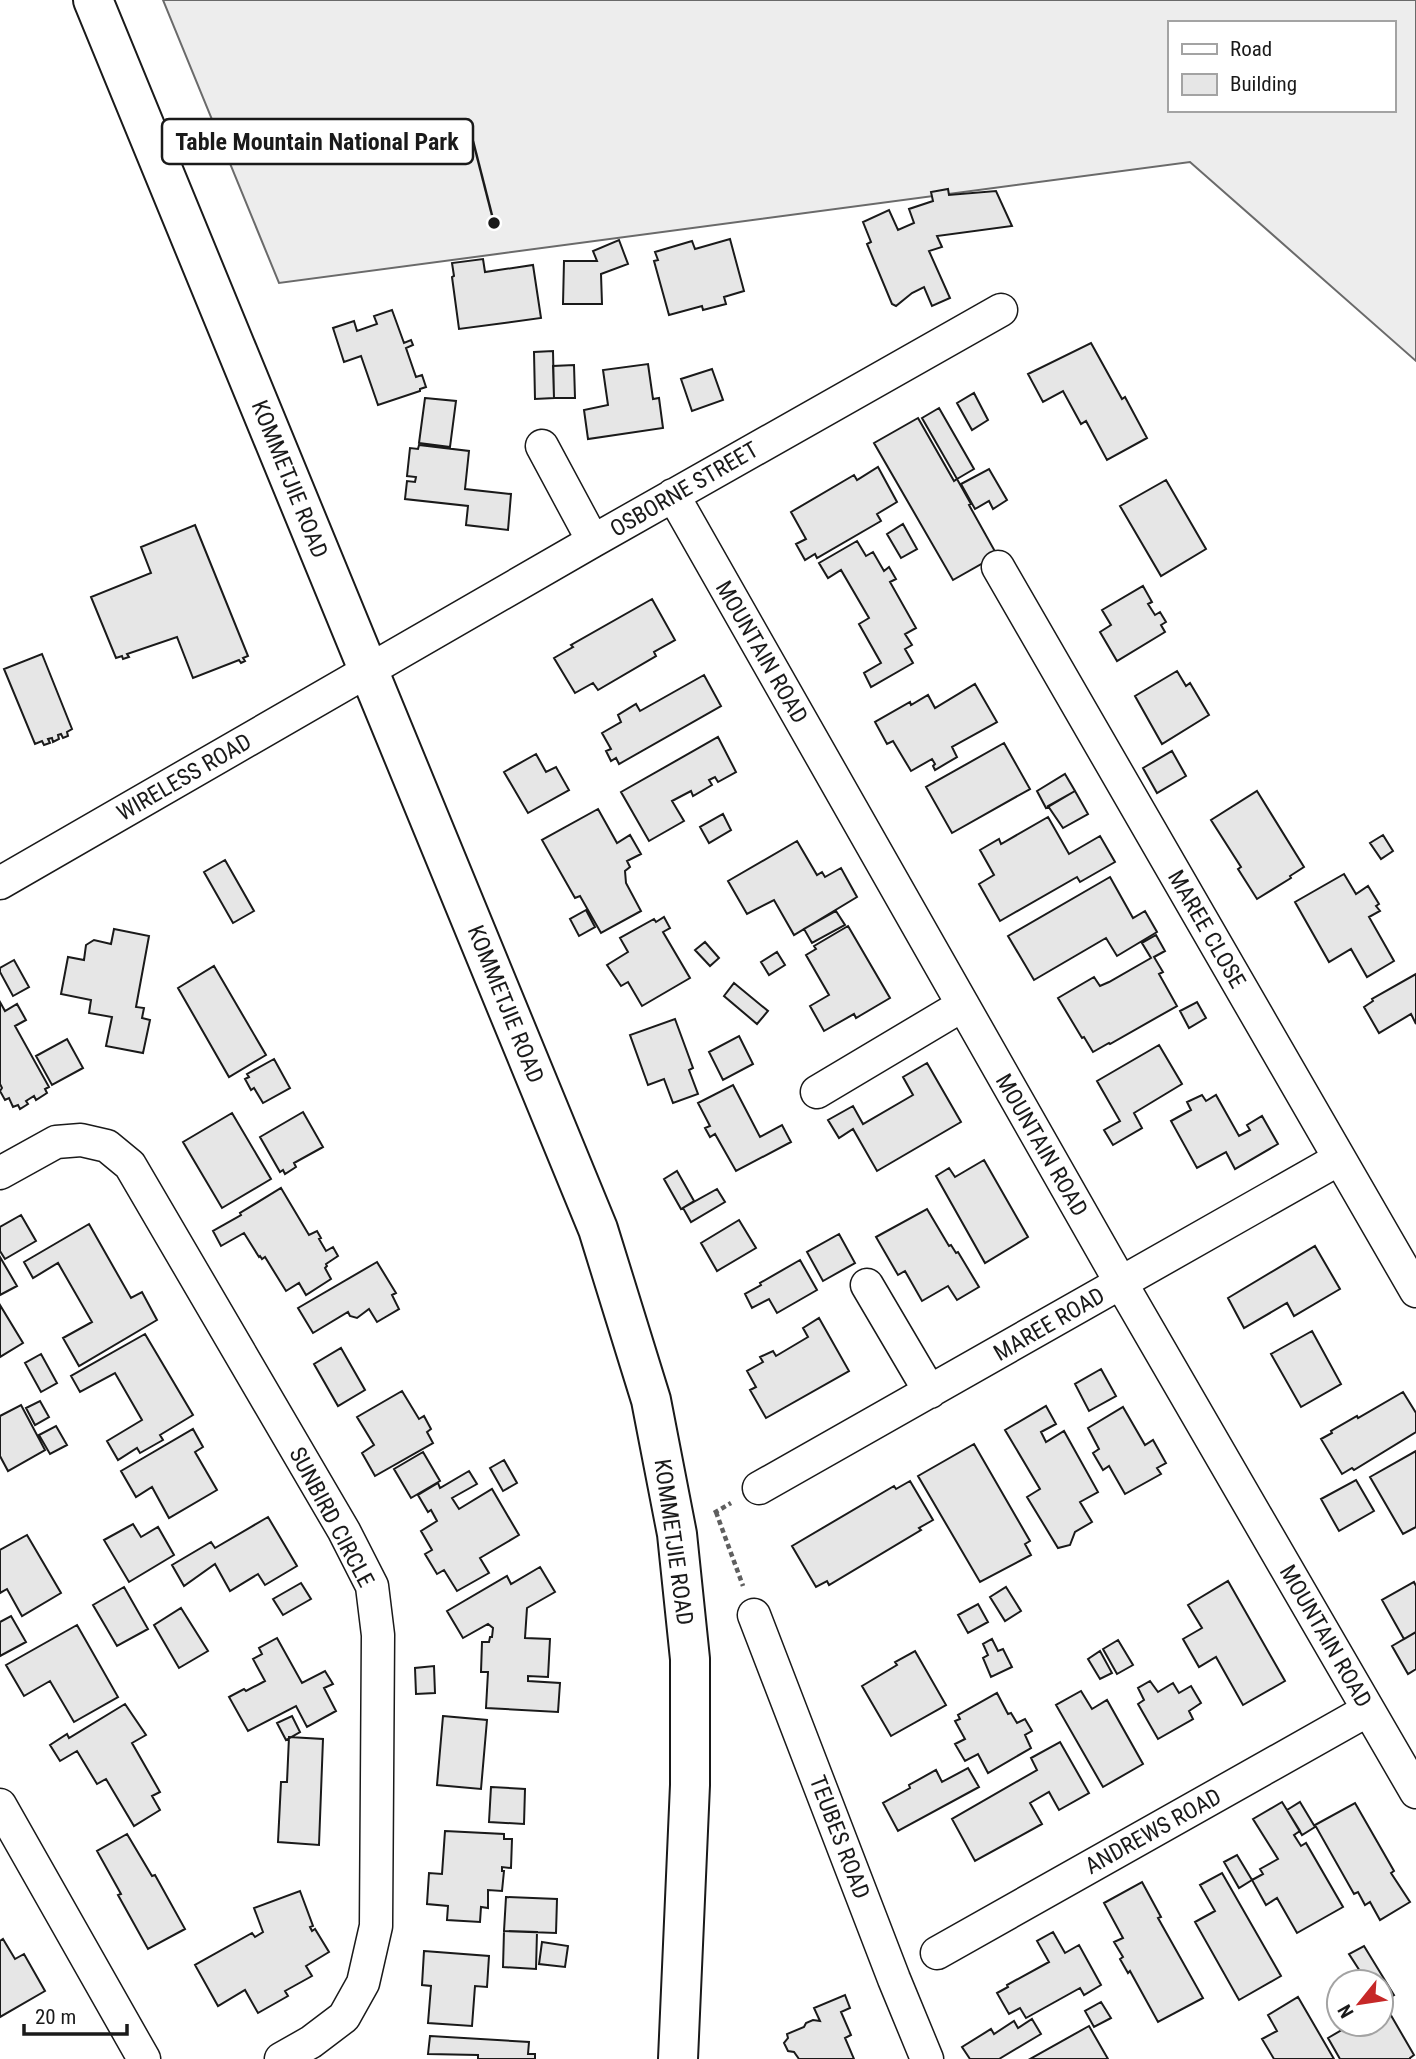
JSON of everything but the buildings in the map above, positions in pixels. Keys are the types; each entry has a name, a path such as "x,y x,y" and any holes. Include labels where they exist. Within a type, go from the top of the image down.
{"main road":[{"name":"KOMMETJIE ROAD","path":"93,0 598,1229 651,1400 677,1534 690,1659 690,1785 678,2059"}],"street":[{"name":"OSBORNE STREET","path":"368,670 1001,310"},
{"path":"542,446 593,541"},
{"name":"MOUNTAIN ROAD","path":"673,495 1121,1283 1416,1792"},
{"name":"MAREE CLOSE","path":"998,567 1416,1291"},
{"name":"WIRELESS ROAD","path":"0,883 368,670"},
{"path":"817,1092 962,1005"},
{"name":"SUNBIRD CIRCLE","path":"0,1173 56,1142 81,1140 107,1146 130,1165 344,1531 372,1586 378,1635 376,1926 363,1983 344,2017 311,2042 281,2059"},
{"name":"MAREE ROAD","path":"759,1488 1339,1159"},
{"path":"867,1285 930,1392"},
{"name":"TEUBES ROAD","path":"754,1615 927,2059"},
{"name":"ANDREWS ROAD","path":"937,1953 1368,1710"},
{"path":"0,1805 144,2059"}],"path":[{"path":"677,1534 759,1488"},
{"path":"716,1512 754,1615"}],"shaded area":[{"path":"163,0 1416,0 1416,361 1190,162 279,283"}],"place":[{"name":"Table Mountain National Park","path":"494,223"}]}
